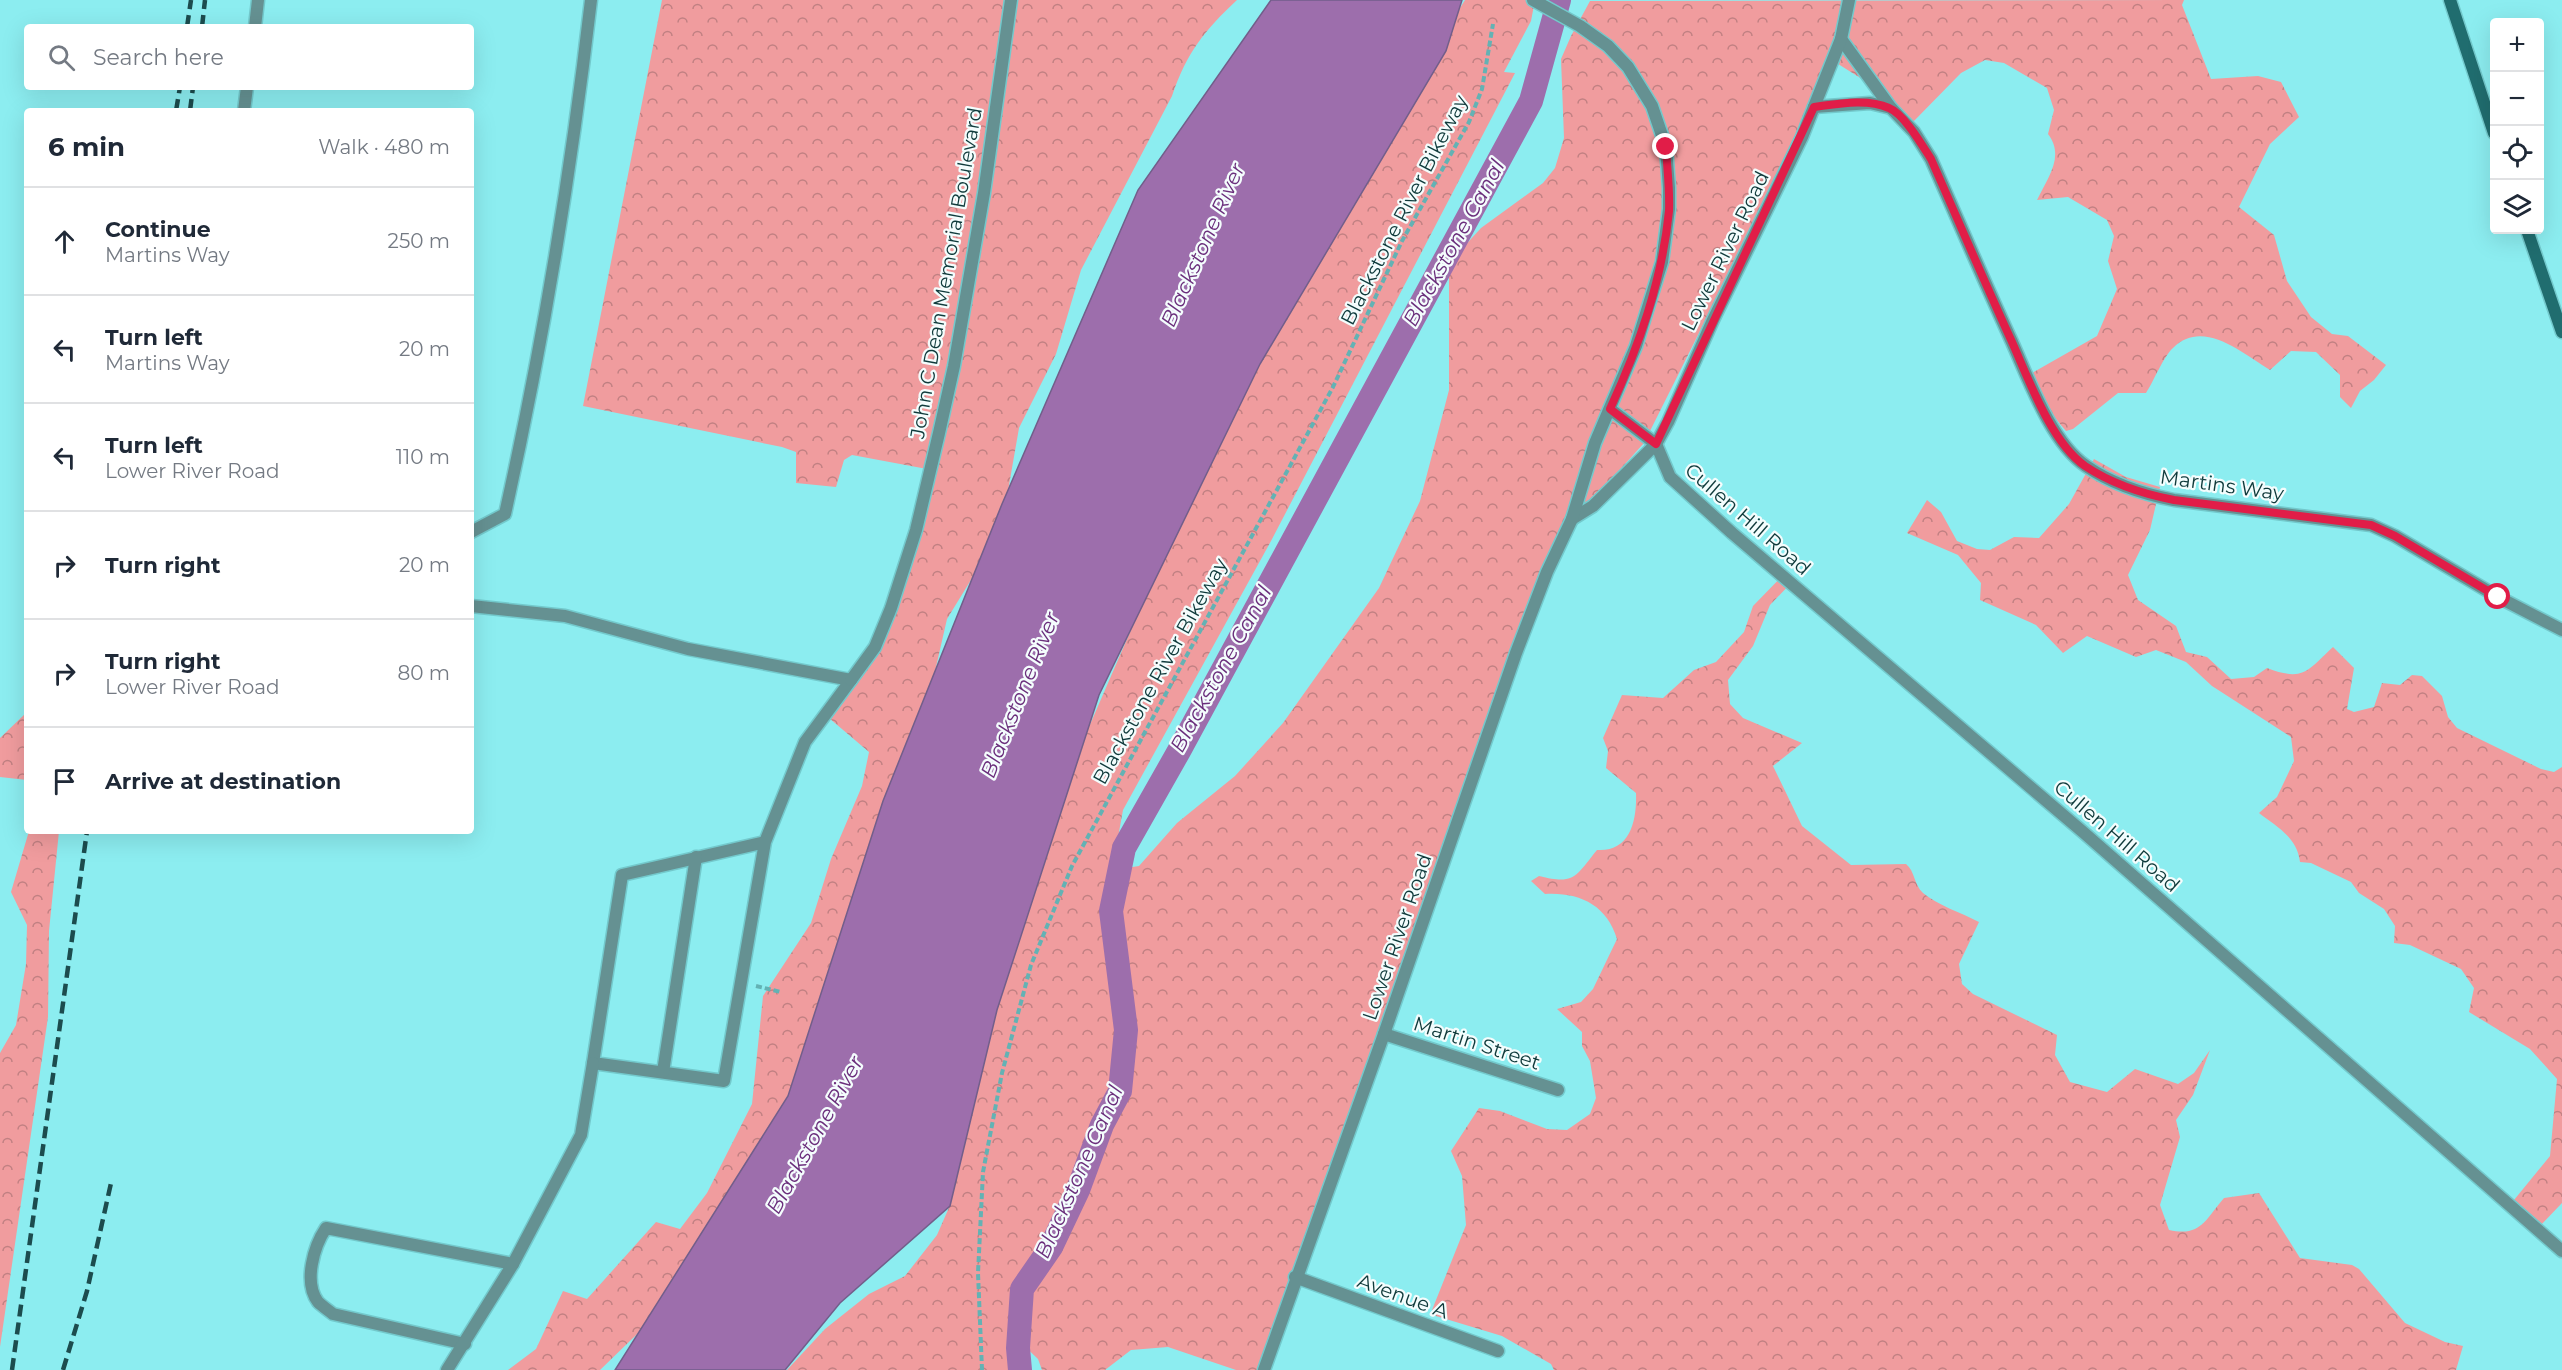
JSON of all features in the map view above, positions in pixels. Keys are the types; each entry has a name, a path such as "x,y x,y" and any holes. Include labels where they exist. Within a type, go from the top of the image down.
{"main road":[{"path":"2450,0 2492,126"},
{"path":"2528,234 2562,332"}],"street":[{"path":"255,24 258,0"},
{"path":"474,530 505,514 532,393 576,126 591,0"},
{"name":"John C Dean Memorial Boulevard","path":"663,1072 724,1081 765,842 805,742 875,647 891,608 916,530 954,366 984,193 1011,0"},
{"name":"Lower River Road","path":"1264,1370 1295,1277 1384,1034 1516,653 1546,572 1572,519 1595,443 1636,346 1662,262 1669,209 1666,147 1652,106 1628,67 1608,46 1580,26 1533,0"},
{"name":"Lower River Road","path":"1572,519 1593,506 1656,444 1814,107 1841,39 1849,0"},
{"name":"Martins Way","path":"1841,39 1891,108 1914,132 1931,159 2036,395 2067,448 2085,466 2114,482 2145,494 2174,500 2371,525 2395,536 2498,597 2562,630"},
{"path":"244,108 247,90"},
{"path":"1814,107 1870,103 1891,108"},
{"path":"1610,409 1656,444"},
{"name":"Cullen Hill Road","path":"1656,444 1670,477 1732,533 2083,832 2562,1251"},
{"path":"474,606 565,616 688,649 851,680"},
{"path":"447,1370 513,1264 581,1135 622,875 765,842"},
{"path":"593,1063 663,1072 696,857"},
{"name":"Martin Street","path":"1384,1034 1558,1090"},
{"path":"465,1344 333,1314 317,1301 310,1282 317,1241 326,1228 513,1264"},
{"name":"Avenue A","path":"1295,1277 1498,1351"}],"path":[{"name":"Blackstone River Bikeway","path":"982,1370 978,1273 983,1172 1002,1073 1031,965 1077,855 1333,387 1406,233 1466,128 1482,88 1493,24"},
{"path":"755,986 781,992"}],"green space":[{"path":"662,0 1237,0 1206,32 1190,54 1172,96 1081,270 1056,354 1019,428 1001,531 947,619 922,728 848,993 663,1309 600,1370 508,1370 536,1349 563,1291 587,1299 656,1222 680,1229 707,1193 752,1104 763,996 811,923 831,859 862,786 869,752 829,718 854,687 891,610 927,469 852,455 844,460 836,487 796,483 796,452 782,447 583,406"},
{"path":"1465,0 1535,0 1531,21 1504,72 1515,73 1271,541 1123,810 1115,854 1126,868 1139,866 1177,823 1235,776 1283,723 1379,588 1420,501 1449,390 1449,263 1481,228 1543,183 1555,168 1564,138 1561,59 1590,1 2184,0 2182,5 2211,79 2258,76 2281,82 2299,117 2270,144 2239,207 2274,235 2287,281 2311,317 2332,334 2348,336 2386,365 2374,380 2360,391 2351,408 2340,397 2340,375 2316,352 2291,351 2270,370 2222,341 2197,336 2185,340 2169,352 2146,393 2118,393 2073,429 2066,431 2046,404 2032,373 2097,336 2117,289 2108,261 2114,236 2107,220 2068,197 2037,200 2050,175 2055,158 2053,142 2048,134 2054,110 2047,88 2004,63 1985,60 1961,73 1913,122 1906,118 1881,91 1835,62 1826,62 1784,163 1644,443 1589,504 1556,546 1267,1370 1236,1370 1168,1347 1131,1350 1105,1370 1042,1370 1038,1359 1017,1339 1009,1359 1008,1370 787,1370 825,1329 869,1294 905,1276 937,1235 951,1203 959,1116 1046,816 1092,720 1262,327"},
{"path":"2094,459 2126,477 2160,487 2150,530 2128,575 2138,600 2176,626 2186,652 2207,657 2231,679 2254,677 2267,668 2289,674 2304,672 2333,647 2354,668 2347,709 2354,712 2374,707 2382,683 2400,685 2412,675 2422,676 2442,696 2448,717 2457,728 2541,769 2554,772 2562,767 2562,1203 2540,1226 2517,1208 2514,1200 2550,1156 2557,1079 2530,1049 2469,1012 2474,988 2461,969 2410,945 2394,943 2395,926 2384,909 2359,893 2351,882 2311,863 2300,862 2290,839 2259,813 2277,797 2294,761 2291,737 2212,686 2186,662 2156,650 2136,657 2087,636 2063,653 2036,625 1980,600 1981,583 1958,555 1907,533 1927,500 1941,512 1957,541 1977,549 1990,550 2014,537 2039,538 2069,504"},
{"path":"1785,573 1792,582 1770,605 1753,646 1728,680 1730,704 1743,718 1802,743 1773,766 1802,826 1851,865 1906,864 1923,893 1942,905 1979,922 1959,964 1962,984 1973,994 2057,1035 2055,1055 2070,1082 2107,1092 2135,1069 2178,1084 2194,1073 2210,1050 2193,1095 2176,1120 2180,1137 2160,1205 2169,1230 2180,1232 2195,1229 2207,1220 2224,1198 2259,1193 2300,1258 2352,1265 2359,1269 2405,1323 2445,1342 2463,1346 2456,1370 1554,1370 1551,1364 1502,1336 1436,1316 1432,1310 1466,1225 1462,1176 1451,1151 1479,1108 1500,1111 1547,1129 1567,1130 1590,1114 1596,1098 1590,1061 1582,1046 1582,1032 1557,1009 1581,1002 1593,989 1617,939 1606,917 1599,909 1580,898 1545,894 1531,881 1539,876 1567,879 1584,867 1597,850 1617,846 1629,833 1635,814 1636,793 1606,768 1608,751 1603,738 1622,695 1663,698 1694,670 1716,662 1744,632 1753,606"},
{"path":"24,715 24,780 0,777 0,738"},
{"path":"28,834 59,834 49,931 48,1017 0,1347 0,1053 16,1025 26,964 27,925 11,892"}],"water":[{"name":"Blackstone River","path":"1271,0 1462,0 1446,51 1260,364 1099,695 997,1010 950,1206 840,1303 785,1370 615,1370 788,1096 883,801 1002,504 1138,190"}],"waterway":[{"name":"Blackstone Canal","path":"1020,1370 1018,1348 1022,1289 1051,1247 1078,1190 1102,1125 1120,1091 1126,1030 1111,911 1124,848 1179,751 1531,101 1559,0"}],"railway":[{"path":"187,24 191,0"},
{"path":"202,24 205,0"},
{"path":"176,108 180,90"},
{"path":"190,108 193,90"},
{"path":"12,1370 87,834"},
{"path":"63,1370 87,1291 111,1183"}],"route":[{"path":"1666,147 1669,209 1662,262 1636,346 1622,385 1610,409 1656,444 1802,137 1814,107 1870,103 1891,108 1914,132 1931,159 2036,395 2067,448 2085,466 2114,482 2145,494 2174,500 2346,520 2371,525 2395,536 2498,597"}]}
